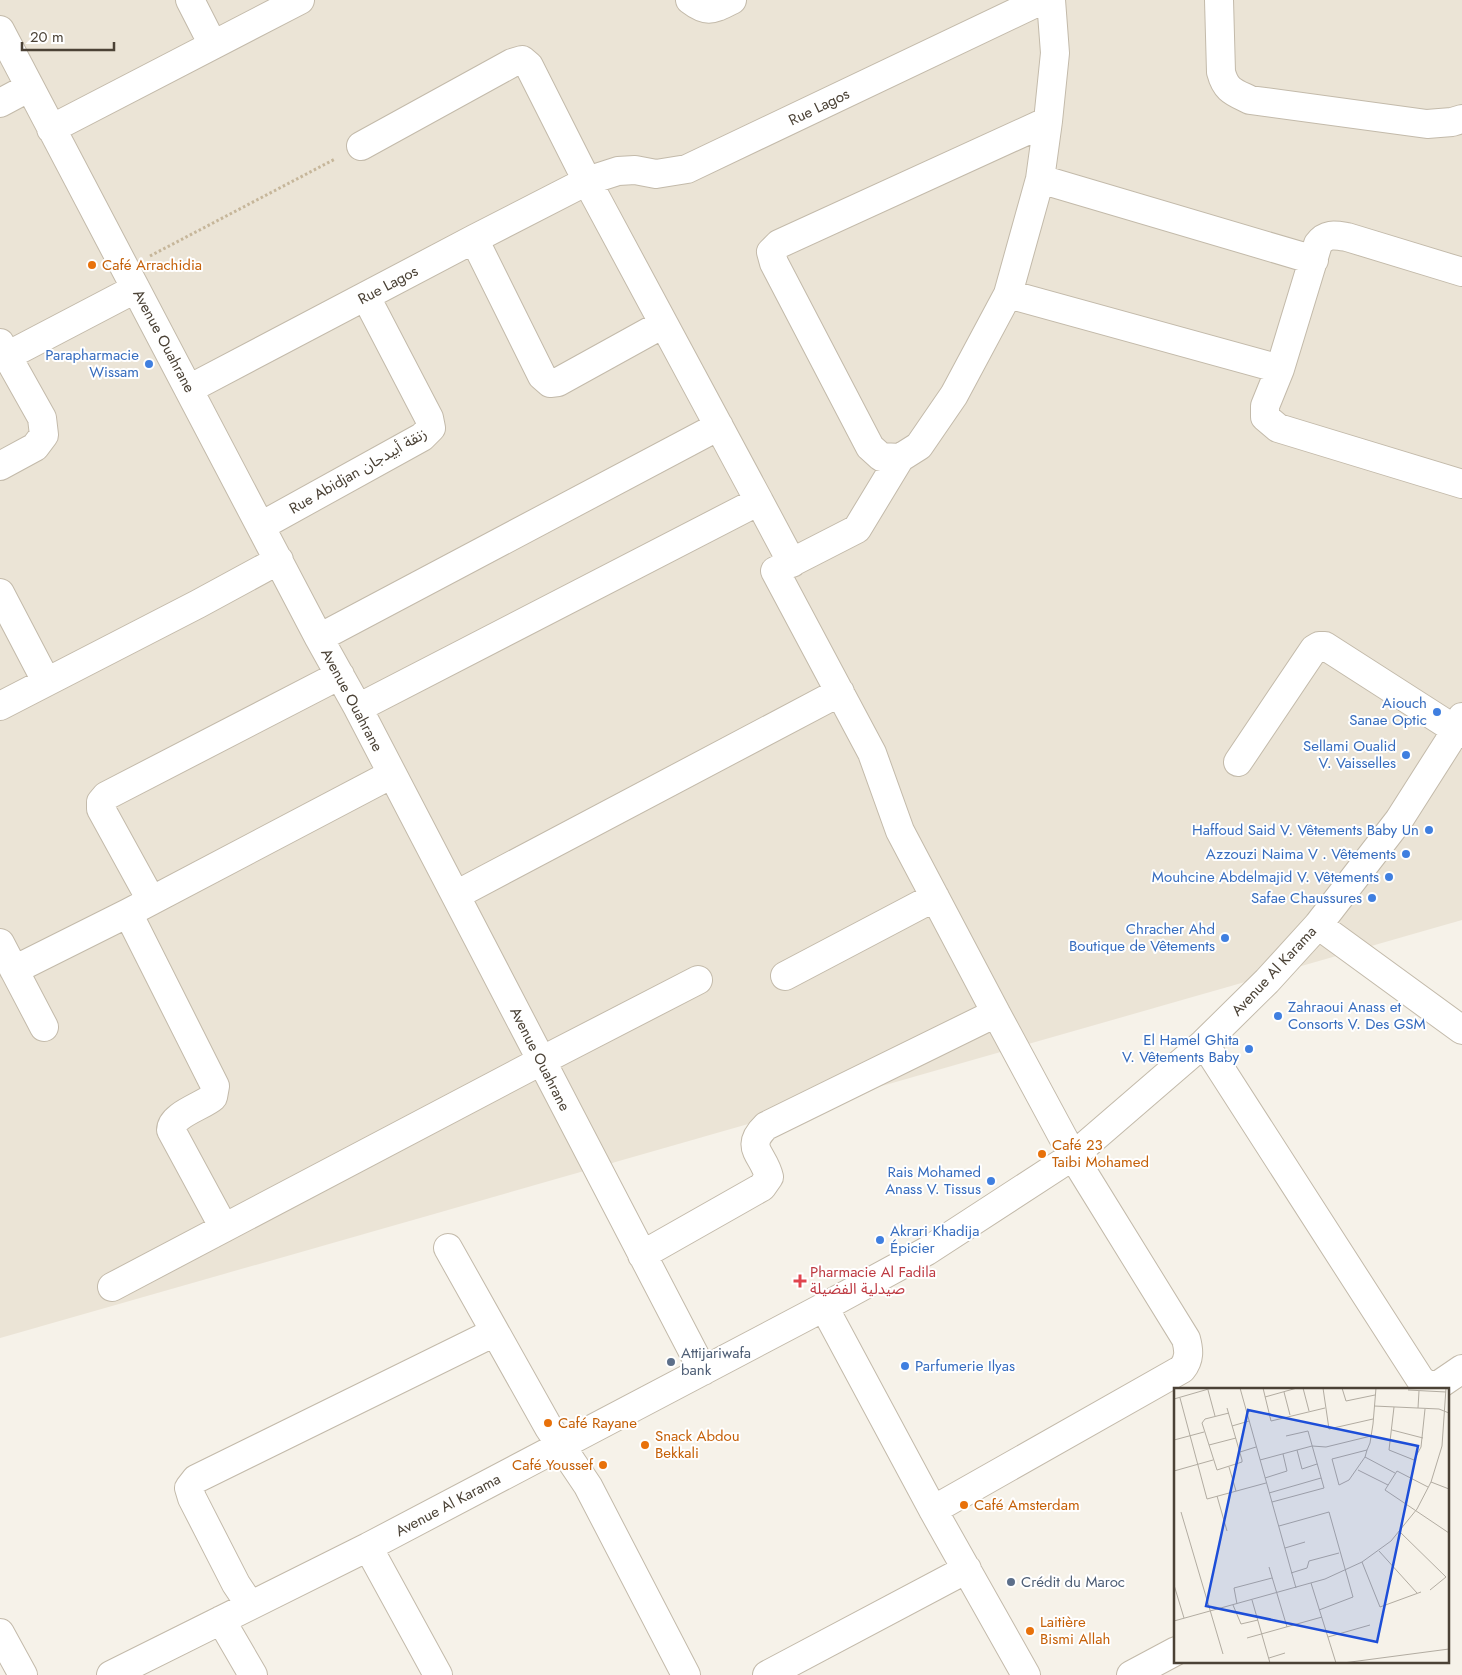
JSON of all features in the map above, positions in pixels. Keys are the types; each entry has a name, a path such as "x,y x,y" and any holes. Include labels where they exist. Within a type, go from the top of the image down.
{"street":[{"path":"190,0 213,46"},
{"path":"52,129 300,0"},
{"path":"690,0 701,8 714,8 732,0"},
{"name":"Rue Lagos","path":"189,389 587,181 618,172 635,170 656,174 687,169 1042,0"},
{"path":"933,1510 1182,1369 1186,1364 1189,1348 1186,1339 1073,1156 996,1013 900,831 872,754 775,571 857,529 900,458 919,446 954,395 1008,294 1040,179 1055,53 1052,0"},
{"path":"1218,0 1221,72 1224,82 1231,91 1250,100 1427,124 1452,122 1462,119"},
{"name":"Avenue Ouahrane","path":"0,30 319,638 358,708 703,1371"},
{"path":"361,146 512,64 522,60 529,66 587,181 792,563"},
{"path":"0,103 30,88"},
{"path":"900,458 881,457 870,447 774,262 771,252 779,244 1048,121"},
{"path":"1040,179 1314,260"},
{"path":"1462,272 1347,237 1332,234 1322,238 1318,244 1280,369 1265,406 1266,417 1278,428 1462,484"},
{"path":"474,239 542,376 550,383 558,382 664,324"},
{"path":"0,466 35,447 44,435 42,418 4,350 130,279"},
{"path":"1008,294 1280,369"},
{"name":"Rue Abidjan زنقة أبيدجان","path":"261,526 422,437 431,428 429,418 366,297"},
{"path":"319,638 720,426"},
{"path":"358,708 759,501"},
{"path":"0,706 279,560"},
{"path":"0,593 46,682"},
{"path":"1238,762 1314,649 1319,646 1325,646 1460,727"},
{"path":"151,900 101,809 101,802 106,796 340,676"},
{"path":"456,895 647,792 840,692"},
{"name":"Avenue Al Karama","path":"111,1675 368,1547 824,1307 927,1250 1073,1156 1204,1043 1267,981 1318,925 1399,820 1460,727"},
{"path":"14,970 128,913 392,774"},
{"path":"785,976 935,897"},
{"path":"128,913 215,1086 213,1097 176,1119 171,1126 171,1130 224,1228"},
{"path":"1318,925 1462,1030"},
{"path":"0,943 44,1027"},
{"path":"112,1287 698,980"},
{"path":"642,1255 762,1187 768,1177 767,1170 756,1151 754,1141 758,1133 766,1126 996,1013"},
{"path":"1204,1043 1420,1379 1428,1386 1440,1384 1462,1369"},
{"path":"448,1248 549,1428 588,1486 686,1675"},
{"path":"824,1307 933,1510 1026,1675"},
{"path":"250,1605 236,1584 192,1498 189,1488 196,1480 495,1332"},
{"path":"368,1547 438,1675"},
{"path":"767,1675 967,1570"},
{"path":"221,1620 253,1675"},
{"path":"0,1633 23,1675"},
{"path":"1131,1675 1174,1652"}],"path":[{"path":"130,279 361,146"}],"shaded area":[{"path":"0,0 1462,0 1462,920 0,1338"}],"place":[{"name":"Café Arrachidia","path":"92,265"},
{"name":"Parapharmacie Wissam","path":"149,364"},
{"name":"Aiouch Sanae Optic","path":"1437,712"},
{"name":"Sellami Oualid V. Vaisselles","path":"1406,755"},
{"name":"Haffoud Said V. Vêtements Baby Un","path":"1429,830"},
{"name":"Azzouzi Naima V . Vêtements","path":"1406,854"},
{"name":"Mouhcine Abdelmajid V. Vêtements","path":"1389,877"},
{"name":"Safae Chaussures","path":"1372,898"},
{"name":"Chracher Ahd Boutique de Vêtements","path":"1225,938"},
{"name":"Zahraoui Anass et Consorts V. Des GSM","path":"1278,1016"},
{"name":"El Hamel Ghita V. Vêtements Baby","path":"1249,1049"},
{"name":"Café 23 Taibi Mohamed","path":"1042,1154"},
{"name":"Rais Mohamed Anass V. Tissus","path":"991,1181"},
{"name":"Akrari Khadija Épicier","path":"880,1240"},
{"name":"Pharmacie Al Fadila صيدلية الفضيلة","path":"800,1281"},
{"name":"Attijariwafa bank","path":"671,1362"},
{"name":"Parfumerie Ilyas","path":"905,1366"},
{"name":"Café Rayane","path":"548,1423"},
{"name":"Snack Abdou Bekkali","path":"645,1445"},
{"name":"Café Youssef","path":"603,1465"},
{"name":"Café Amsterdam","path":"964,1505"},
{"name":"Crédit du Maroc","path":"1011,1582"},
{"name":"Laitière Bismi Allah","path":"1030,1631"}]}
